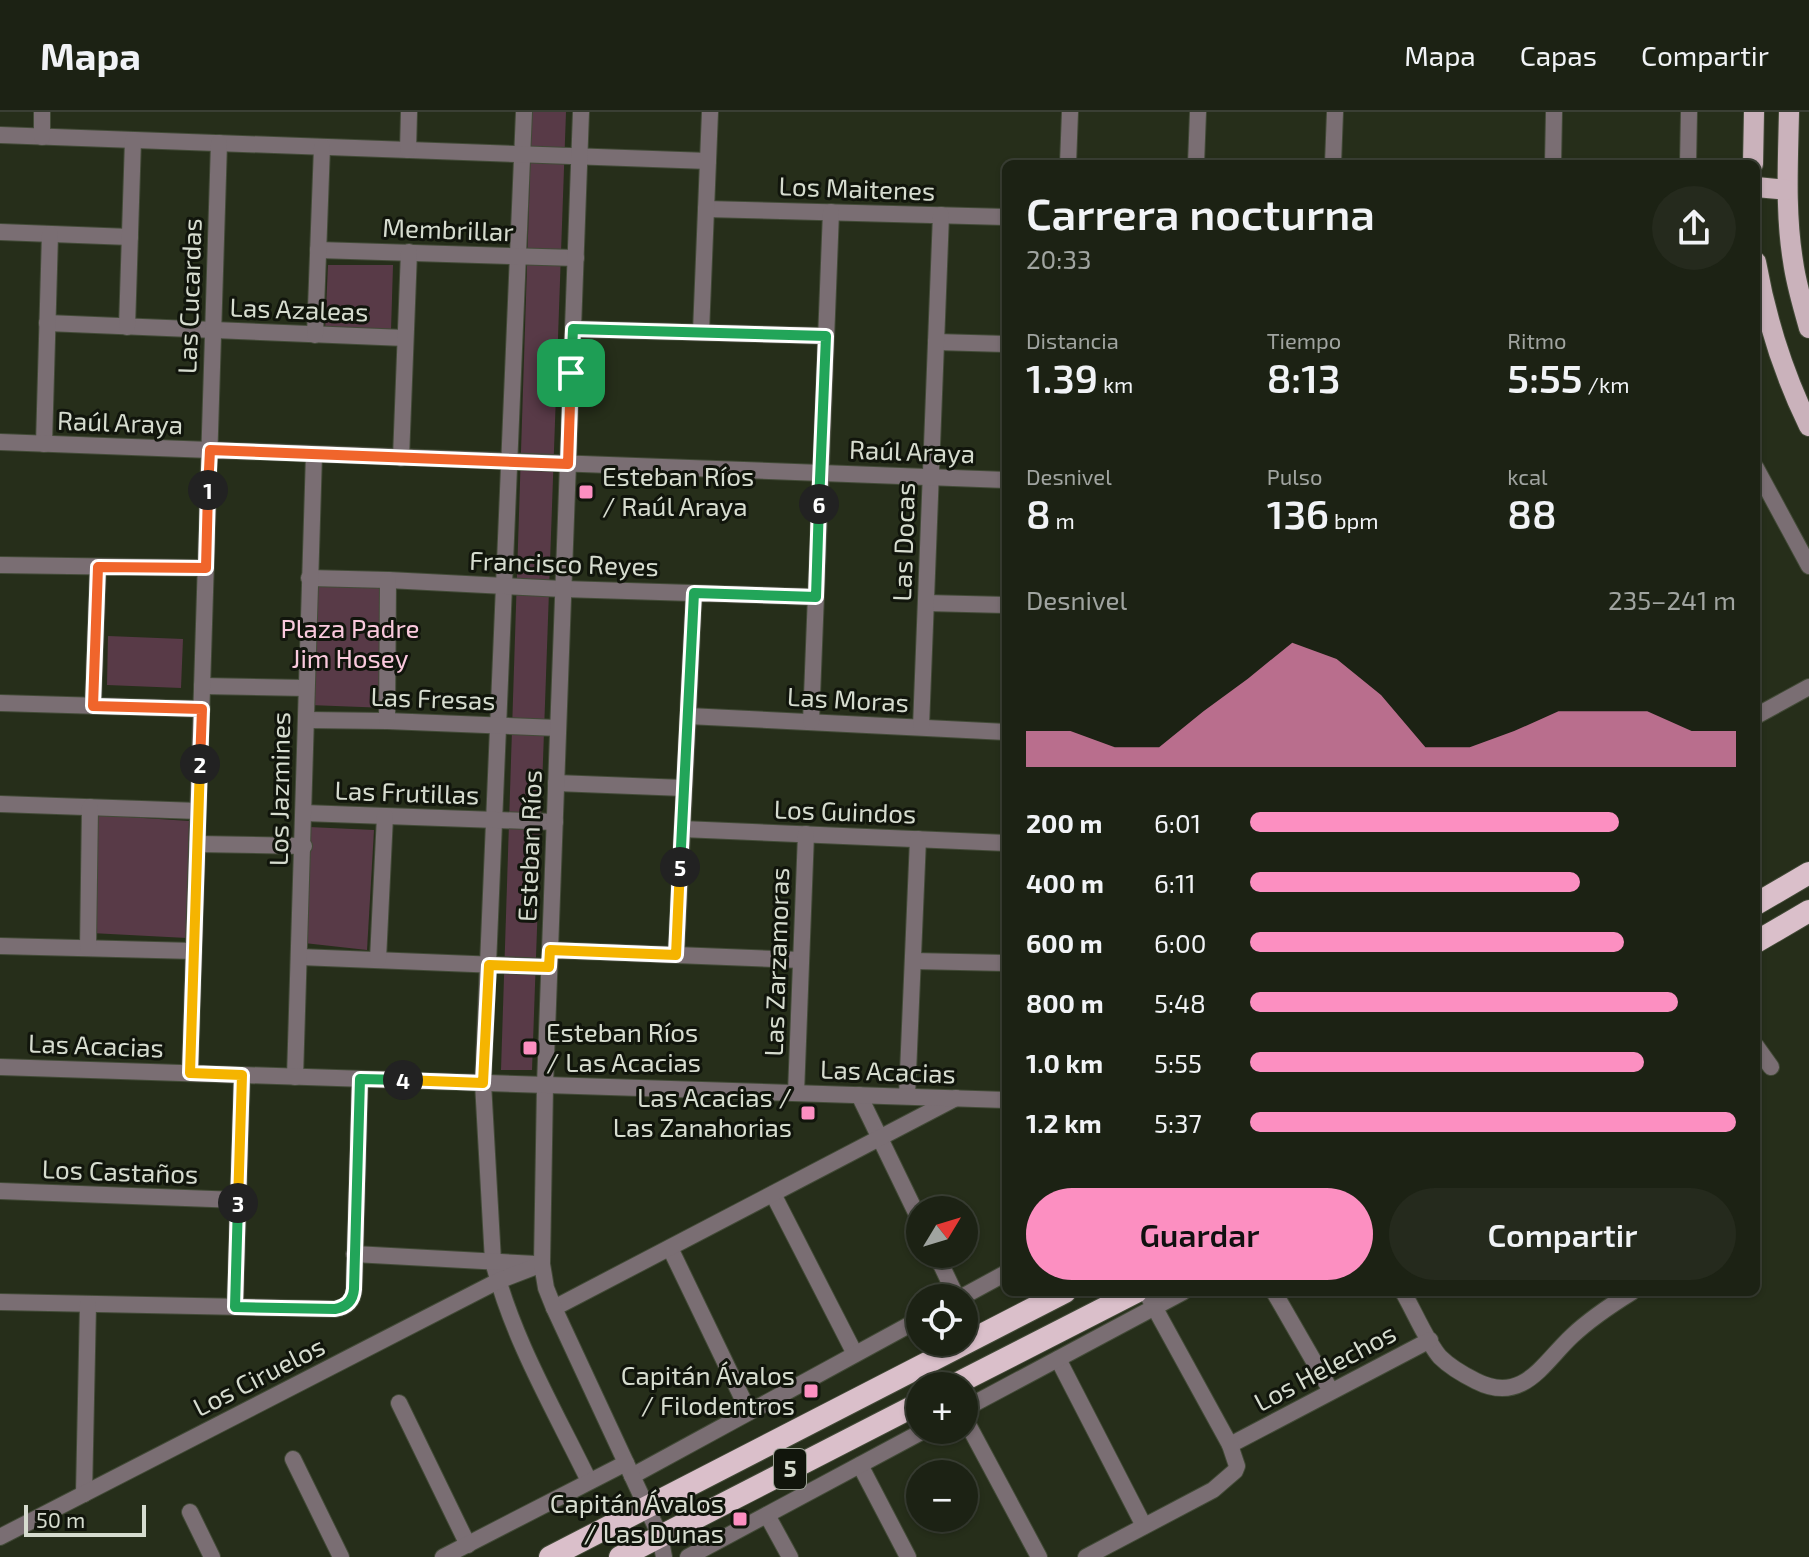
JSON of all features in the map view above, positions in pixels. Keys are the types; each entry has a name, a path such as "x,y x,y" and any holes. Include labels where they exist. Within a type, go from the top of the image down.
{"highway":[{"path":"1760,902 1809,873"},
{"path":"1760,940 1809,911"},
{"name":"5","path":"550,1557 1057,1296"},
{"path":"978,1373 1128,1296"},
{"name":"5","path":"620,1557 662,1547 906,1411"}],"main road":[{"path":"1753,160 1754,112"},
{"path":"1789,112 1788,214 1793,263 1809,328"},
{"path":"1760,187 1787,190"},
{"path":"1760,294 1764,327 1809,426"}],"street":[{"path":"42,112 42,137"},
{"path":"408,150 409,112"},
{"name":"Esteban Ríos","path":"524,112 483,1083 493,1261 498,1281 513,1323 589,1481"},
{"name":"Esteban Ríos","path":"581,112 545,1085 542,1264 546,1288 554,1308 647,1507 662,1547"},
{"path":"701,332 710,112"},
{"path":"1068,160 1070,112"},
{"path":"1196,160 1198,112"},
{"path":"1333,160 1335,112"},
{"path":"1553,160 1554,112"},
{"path":"1688,160 1689,112"},
{"path":"0,135 708,161"},
{"path":"127,327 133,140"},
{"name":"Las Cucardas","path":"190,1073 219,143"},
{"path":"315,335 322,147"},
{"name":"Los Maitenes","path":"706,209 1002,217"},
{"path":"811,722 831,212"},
{"name":"Las Docas","path":"921,727 941,215"},
{"path":"0,232 130,237"},
{"path":"44,444 50,234"},
{"name":"Membrillar","path":"318,250 576,258"},
{"path":"401,458 409,252"},
{"name":"Las Azaleas","path":"47,323 405,338"},
{"path":"573,329 826,336"},
{"path":"936,342 1002,344"},
{"name":"Raúl Araya","path":"0,442 1002,480"},
{"name":"Los Jazmines","path":"295,1077 314,454"},
{"path":"1760,475 1809,566"},
{"path":"0,565 206,568"},
{"path":"93,706 98,567"},
{"name":"Francisco Reyes","path":"309,578 816,597"},
{"path":"387,721 388,580"},
{"path":"676,955 694,593"},
{"path":"926,603 1002,605"},
{"path":"202,686 306,688"},
{"path":"1760,714 1809,687"},
{"path":"0,703 202,709"},
{"name":"Las Moras","path":"688,716 1002,732"},
{"name":"Las Fresas","path":"306,720 558,728"},
{"path":"556,783 684,788"},
{"path":"0,804 198,811"},
{"path":"88,948 90,807"},
{"name":"Las Frutillas","path":"304,813 555,822"},
{"path":"378,959 385,816"},
{"name":"Los Guindos","path":"682,829 1002,843"},
{"name":"Las Zarzamoras","path":"796,1093 806,834"},
{"path":"907,1096 918,839"},
{"path":"197,844 304,846"},
{"path":"0,946 194,951"},
{"path":"300,957 489,965 550,958 676,955 801,960"},
{"path":"913,961 1002,963"},
{"path":"1760,1052 1771,1067"},
{"name":"Las Acacias","path":"0,1067 1002,1100"},
{"path":"235,1307 242,1075"},
{"path":"0,1302 335,1309 348,1304 353,1293 360,1079"},
{"path":"859,1095 908,1196"},
{"path":"554,1308 956,1098"},
{"name":"Los Castaños","path":"0,1191 238,1200"},
{"path":"773,1194 855,1354"},
{"path":"670,1248 749,1412"},
{"path":"354,1254 542,1264"},
{"name":"Los Ciruelos","path":"0,1537 498,1281 542,1264"},
{"path":"978,1288 1002,1275"},
{"path":"1276,1296 1331,1391"},
{"path":"1405,1296 1430,1340"},
{"name":"Los Helechos","path":"1230,1445 1430,1340 1440,1356 1462,1374 1487,1387 1513,1388 1540,1371 1572,1336 1626,1296"},
{"path":"978,1402 1058,1359 1150,1300 1230,1445 1237,1466 1233,1475 1213,1490 1086,1557"},
{"path":"84,1494 88,1304"},
{"path":"443,1557 589,1481 629,1469 749,1412 906,1327"},
{"path":"1058,1359 1144,1526"},
{"path":"399,1403 468,1545"},
{"path":"688,1557 906,1440"},
{"path":"978,1443 1039,1557"},
{"path":"293,1459 341,1557"},
{"path":"860,1465 908,1557"},
{"path":"190,1512 212,1557"},
{"path":"767,1515 790,1557"}],"green space":[{"path":"532,112 566,112 532,1070 501,1070"},
{"path":"328,265 393,265 391,331 325,332"},
{"name":"Plaza Padre Jim Hosey","path":"313,580 392,583 388,708 309,705"},
{"path":"108,636 183,639 181,688 107,685"},
{"path":"98,815 189,821 187,938 91,933"},
{"path":"309,827 374,830 367,950 304,943"}],"place":[{"name":"Esteban Ríos / Raúl Araya","path":"586,492"},
{"name":"Esteban Ríos / Las Acacias","path":"530,1048"},
{"name":"Las Acacias / Las Zanahorias","path":"808,1113"},
{"name":"Capitán Ávalos / Filodentros","path":"811,1391"},
{"name":"Capitán Ávalos / Las Dunas","path":"740,1519"}],"route":[{"path":"573,329 826,336 816,597 694,593 676,955 550,950 549,967 489,965 483,1083 360,1079 354,1289 351,1300 344,1307 335,1309 235,1307 242,1075 190,1073 202,709 93,706 98,567 206,568 210,450 568,464 571,373 573,329"}]}
